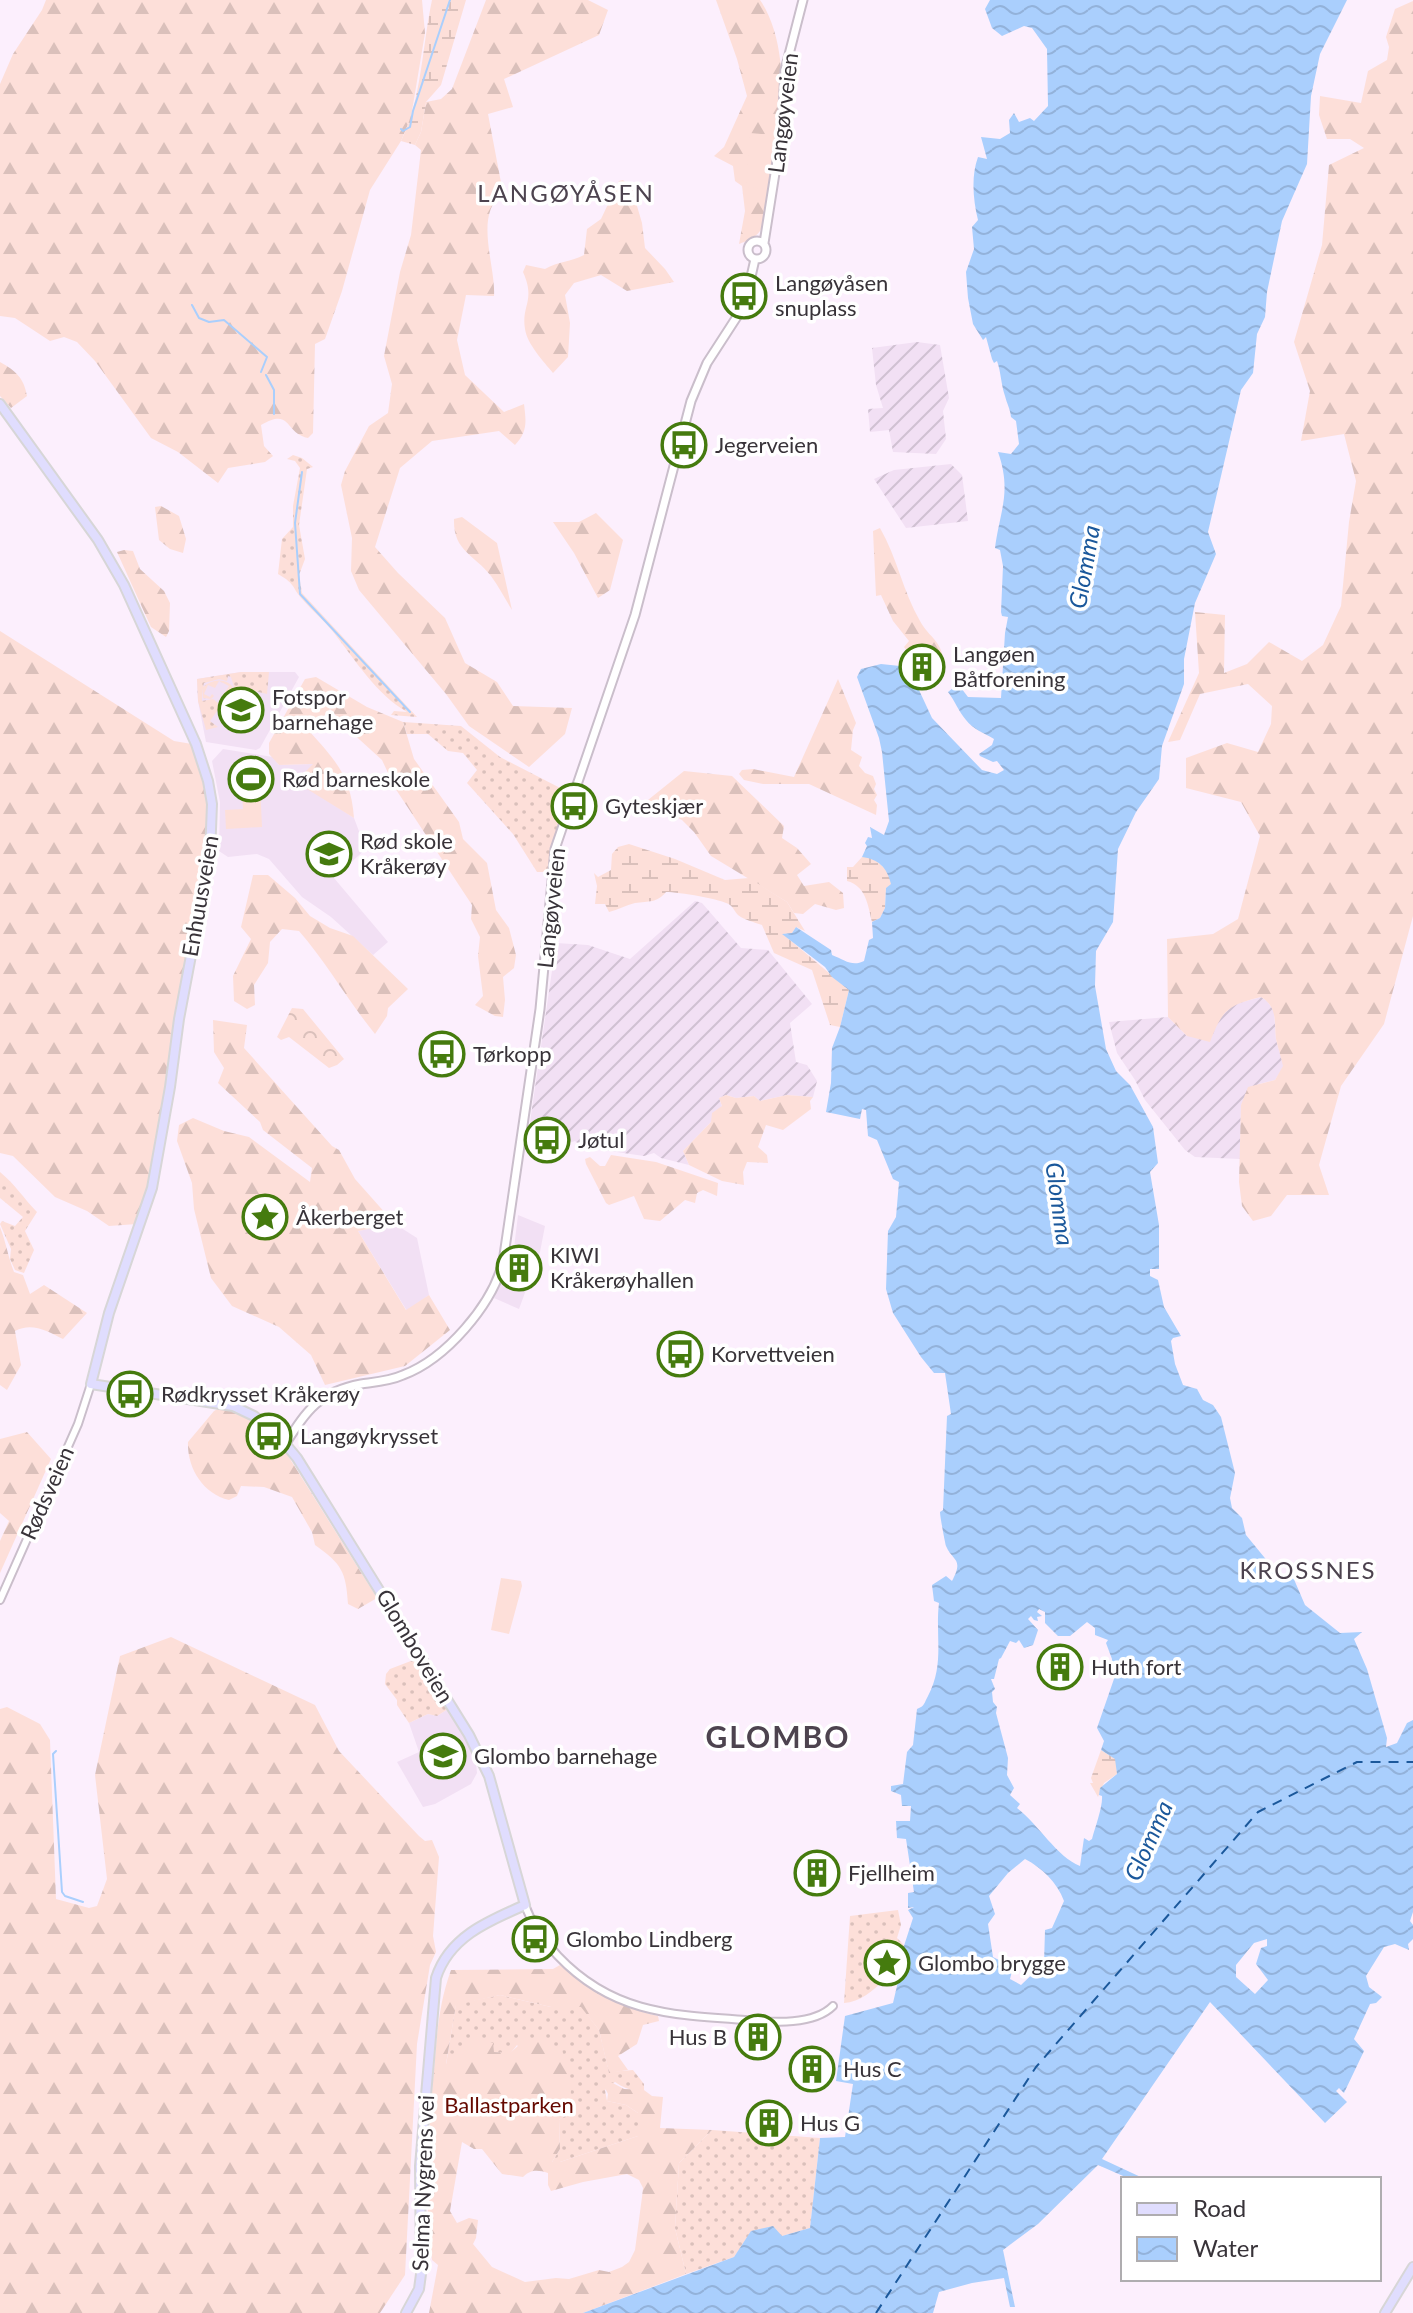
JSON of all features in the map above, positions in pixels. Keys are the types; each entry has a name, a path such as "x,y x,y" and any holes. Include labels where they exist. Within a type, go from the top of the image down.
{"main road":[{"name":"Langøyveien","path":"764,243 781,143 785,70 803,0"},
{"name":"Langøyveien","path":"754,241 766,226"},
{"path":"754,241 764,243 767,250 765,255 755,259 750,256 748,250 754,241"},
{"name":"Langøyveien","path":"286,1443 295,1426 310,1409 336,1391 397,1378 422,1366 474,1318 497,1283 503,1262 536,1038 555,849 603,716 646,580 691,401 707,363 740,312 755,259"},
{"name":"Enhuusveien","path":"0,404 116,569 196,744 212,804 210,855 152,1188 109,1313 91,1384"},
{"name":"Glomboveien","path":"91,1384 233,1406 254,1416 286,1443 346,1534 479,1754 494,1790 525,1905"},
{"name":"Langøyveien","path":"278,1435 295,1426"},
{"name":"Selma Nygrens vei","path":"406,2313 419,2289 421,2274 420,2166 436,1978 448,1952 467,1934 525,1905"},
{"path":"1385,2313 1413,2267"}],"street":[{"name":"Rødsveien","path":"0,1600 78,1424 91,1384"},
{"name":"Glomboveien","path":"525,1905 538,1931 563,1961 594,1987 634,2006 676,2015 770,2022 819,2016 833,2006"}],"shaded area":[{"path":"917,342 940,345 949,398 943,411 946,439 936,454 893,452 889,430 870,432 868,409 883,408 876,385 872,348"},
{"path":"951,464 962,475 968,521 906,528 874,479 894,470"},
{"name":"Fotspor barnehage","path":"241,672 295,672 299,677 260,748 256,750 206,742 198,701 197,679"},
{"path":"223,749 273,757 279,765 313,764 325,799 354,818 369,846 334,878 388,942 373,955 331,917 302,897 269,859 257,854 228,857 219,851 220,802 212,761"},
{"name":"Jøtul","path":"695,901 702,903 741,948 768,950 812,1004 790,1023 796,1062 807,1065 817,1081 813,1097 787,1095 760,1101 754,1096 736,1098 726,1095 719,1098 722,1106 683,1151 689,1165 661,1158 654,1153 644,1156 535,1136 529,1129 556,943 588,945 630,959"},
{"path":"1261,997 1274,1011 1276,1040 1284,1066 1275,1080 1259,1084 1241,1105 1240,1159 1195,1157 1185,1150 1145,1100 1117,1053 1109,1022 1168,1017 1187,1036 1235,1004"},
{"path":"518,1215 545,1226 540,1252 519,1309 494,1298 514,1248"},
{"path":"395,1224 417,1238 429,1295 407,1311 358,1231"},
{"name":"Glombo barnehage","path":"448,1709 475,1753 477,1773 471,1784 435,1804 423,1807 397,1762 419,1752 409,1723 428,1714 437,1716"}],"green space":[{"path":"46,0 422,0 425,33 411,117 401,141 370,190 325,339 315,344 313,433 308,438 300,435 278,419 261,425 264,446 273,456 265,462 228,468 218,483 178,452 151,438 95,361 77,342 64,337 50,341 15,318 0,316 0,84 13,54"},
{"path":"432,0 466,0 441,85 426,102 421,132 415,145 401,141 417,90"},
{"path":"486,0 588,0 608,10 599,35 504,79 513,107 488,114 503,193 494,202 487,227 494,296 466,295 457,340 465,375 504,412 524,404 525,426 515,445 499,431 432,441 400,468 375,547 445,618 465,663 497,682 513,706 572,708 565,734 529,767 469,726 359,590 351,571 352,538 341,485 369,426 388,413 392,384 384,356 400,272 411,235 421,150 415,145 421,132 426,102 441,99 452,89"},
{"path":"716,0 760,0 773,28 780,59 780,121 771,197 760,231 739,244 745,211 742,186 735,181 733,166 714,156 724,147 747,96"},
{"path":"1413,1 1413,916 1384,1024 1341,1086 1319,1165 1329,1195 1287,1195 1271,1216 1253,1221 1242,1206 1239,1182 1241,1105 1248,1087 1275,1080 1283,1066 1273,1010 1261,997 1250,1000 1222,1016 1210,1042 1187,1036 1168,1017 1167,939 1213,934 1238,919 1260,836 1241,802 1186,788 1186,758 1227,743 1258,752 1271,724 1272,706 1248,684 1200,694 1180,740 1168,742 1199,673 1195,612 1225,615 1224,673 1247,664 1269,642 1302,661 1323,645 1341,606 1356,481 1344,434 1301,441 1310,391 1294,342 1322,245 1329,165 1364,148 1350,139 1327,139 1319,115 1320,96 1361,103 1368,71 1387,60 1389,47 1386,37 1395,9"},
{"path":"750,133 772,135 767,189 746,187"},
{"path":"623,180 632,189 642,223 645,248 674,282 627,291 601,275 574,283 565,295 570,323 568,357 553,373 526,335 524,321 528,290 523,272 526,265 545,269 584,255 587,229 601,219 619,181"},
{"path":"0,362 18,376 26,390 27,396 11,408 0,396"},
{"path":"293,455 313,467 307,469 299,525 305,559 299,575 302,593 417,717 391,715 394,711 407,712 376,687 291,584 278,574 282,539 293,527 293,506 300,468 295,461 287,459"},
{"path":"161,506 179,516 186,539 183,553 170,549 159,540 155,507"},
{"path":"596,513 623,540 610,590 598,598 553,522 579,522"},
{"path":"462,517 497,543 512,610 491,576 457,538 454,519"},
{"path":"880,528 914,610 938,644 944,663 921,661 912,656 904,647 909,641 893,621 881,595 876,596 873,531"},
{"path":"133,551 140,569 164,591 170,603 166,637 151,627 117,552"},
{"path":"0,631 174,741 192,744 204,771 211,828 144,1207 137,1224 109,1226 87,1211 55,1197 13,1156 0,1153"},
{"path":"241,672 269,672 267,694 245,689 244,695 236,694 231,677 228,676 227,681 219,679 204,683 203,687 211,682 219,681 215,688 208,685 204,694 210,697 212,694 211,699 203,698 202,688 202,701 213,699 222,704 210,721 218,727 206,730 198,701 197,679"},
{"path":"316,677 367,707 403,722 414,759 459,822 463,839 487,863 496,910 509,928 516,955 514,968 503,977 503,1017 475,1005 483,996 478,956 480,937 471,919 472,905 395,788 382,760 330,709 310,732 341,771 350,791 354,818 299,784 301,776 313,764 279,765 269,754 269,743 305,679"},
{"path":"838,679 856,723 851,750 862,757 859,766 873,776 876,784 876,815 809,784 763,784 744,780 739,774 742,770 753,769 794,777"},
{"path":"220,681 228,683 235,690 227,706 221,698 229,686"},
{"path":"403,722 461,726 500,757 566,791 561,801 563,810 549,868 537,872 513,834 467,783 477,770 463,753 448,751 428,734 407,734"},
{"path":"259,762 262,827 226,829 225,810 243,809 240,763"},
{"path":"684,771 732,776 784,826 782,838 797,848 811,864 797,875 804,886 829,882 843,893 844,908 836,910 815,904 803,914 794,913 787,902 711,856 682,820 648,803"},
{"path":"629,844 725,880 749,878 787,902 805,931 796,927 792,933 783,934 849,990 840,1027 830,1025 812,970 774,953 762,925 740,917 730,905 709,898 666,892 656,900 609,912 605,904 595,904 597,886 594,873 598,877 611,870 612,854 618,847"},
{"path":"862,857 872,857 888,871 892,885 886,888 885,908 880,918 872,922 862,892 847,881 847,867 853,867"},
{"path":"253,875 268,875 295,898 310,916 330,928 353,936 408,989 388,1008 387,1016 375,1034 299,931 282,929 270,942 268,963 254,985 255,1005 247,1009 234,1001 233,976 251,939 241,927"},
{"path":"292,1008 303,1009 344,1059 329,1068 289,1037 281,1040 277,1037"},
{"path":"213,1020 247,1025 244,1048 339,1150 355,1179 395,1224 358,1231 406,1310 429,1295 450,1330 405,1366 325,1385 311,1355 279,1327 232,1306 211,1278 194,1209 192,1183 177,1141 179,1125 193,1118 249,1137 310,1182 312,1168 263,1130 260,1122 218,1083 224,1068 214,1052"},
{"path":"726,1095 736,1098 754,1096 760,1101 787,1095 813,1097 811,1109 783,1130 766,1125 758,1147 767,1155 768,1163 747,1162 743,1172 744,1185 722,1181 689,1165 683,1151 711,1122 712,1113 722,1106 719,1098"},
{"path":"611,1155 656,1162 718,1183 717,1196 703,1190 697,1193 695,1203 685,1200 660,1221 644,1219 634,1196 609,1205 606,1203 586,1164 585,1159 590,1157 600,1166 605,1166"},
{"path":"0,1172 37,1212 25,1231 34,1250 24,1273 15,1270 10,1259 11,1249 0,1224 2,1221 15,1226 23,1217 0,1198"},
{"path":"0,1227 14,1272 23,1275 30,1294 44,1285 87,1313 63,1339 33,1327 15,1331 21,1365 7,1390 0,1385"},
{"path":"223,1406 243,1414 285,1451 377,1598 358,1609 348,1604 341,1570 315,1545 312,1532 292,1497 264,1487 241,1486 237,1496 229,1500 204,1486 190,1461 188,1442 214,1411"},
{"path":"27,1432 51,1459 0,1573 0,1541 9,1521 0,1513 0,1439"},
{"path":"501,1578 521,1581 522,1586 509,1634 491,1630"},
{"path":"171,1637 315,1705 339,1751 419,1836 425,1841 432,1840 439,1857 433,1936 436,1952 430,1965 417,2044 405,2275 380,2313 0,2313 0,1709 7,1707 40,1724 50,1740 56,1899 89,1908 97,1906 107,1879 95,1775 120,1656"},
{"path":"416,1659 448,1709 437,1716 428,1714 409,1723 385,1684 386,1674 390,1669"},
{"path":"1101,1750 1116,1759 1117,1774 1104,1783 1098,1797 1090,1783 1093,1783 1091,1778"},
{"path":"898,1910 901,1925 897,1938 904,1945 903,1950 886,1958 878,1957 877,1963 883,1967 884,1980 861,1998 844,2003 850,1916"},
{"name":"Ballastparken","path":"560,1965 606,1997 658,2016 659,2021 643,2025 637,2044 618,2056 628,2070 609,2073 599,2030 581,2007 551,2007 500,1995 456,2005 446,2064 478,2039 493,2043 494,2052 510,2053 528,2037 562,2049 571,2088 570,2112 559,2120 560,2149 552,2162 638,2136 638,2113 626,2105 607,2101 604,2086 609,2081 624,2089 644,2090 652,2096 663,2097 660,2128 712,2130 679,2163 675,2228 686,2274 583,2313 429,2313 438,2265 432,2260 428,2215 430,2125 438,2025 451,1970 553,1969","holes":["462,2142 474,2149 482,2149 502,2174 523,2177 535,2171 548,2173 551,2191 627,2174 639,2180 643,2188 642,2197 635,2250 629,2262 609,2272 599,2270 569,2279 525,2282 492,2267 473,2244 478,2220 469,2218 457,2223 450,2211"]},
{"path":"500,1995 551,2007 581,2006 599,2030 609,2072 633,2070 644,2084 644,2090 636,2090 615,2082 605,2090 607,2101 626,2105 638,2113 638,2136 552,2162 560,2149 559,2120 568,2113 517,2045 510,2054 494,2052 446,2065 456,2004"},
{"path":"712,2130 820,2138 810,2228 782,2236 752,2231 734,2257 686,2274 675,2228 679,2163"}],"water":[{"name":"Glomma","path":"990,0 1347,0 1320,54 1311,96 1307,164 1282,221 1265,317 1257,334 1253,373 1241,390 1208,532 1216,554 1195,603 1184,659 1184,684 1162,746 1159,779 1136,812 1118,849 1113,922 1096,951 1095,986 1106,1049 1116,1071 1130,1085 1153,1127 1158,1163 1150,1172 1159,1225 1159,1269 1150,1269 1150,1276 1158,1280 1164,1307 1181,1336 1171,1341 1183,1385 1197,1389 1203,1400 1213,1405 1221,1417 1235,1473 1230,1498 1232,1508 1242,1518 1246,1535 1282,1579 1293,1577 1305,1605 1340,1633 1362,1632 1354,1639 1367,1669 1387,1738 1386,1747 1397,1743 1407,1723 1413,1720 1413,1912 1410,1921 1413,1939 1408,1944 1409,1950 1395,1944 1384,1947 1366,1976 1369,1987 1382,1997 1370,2004 1354,2039 1364,2051 1344,2093 1339,2088 1336,2091 1347,2102 1325,2123 1210,2002 1102,2159 1141,2177 1125,2177 1098,2165 1038,2224 1003,2250 1015,2307 1010,2307 1004,2278 939,2292 933,2313 583,2313 734,2257 751,2231 773,2226 782,2236 810,2228 820,2138 845,2137 853,2084 836,2081 845,2016 893,2003 900,1973 893,1971 891,1962 902,1952 913,1918 908,1910 914,1907 908,1908 908,1893 914,1892 906,1839 897,1838 896,1821 910,1821 911,1806 902,1806 901,1795 891,1791 891,1786 903,1784 907,1752 913,1745 917,1709 925,1702 936,1672 939,1603 934,1601 932,1585 946,1576 952,1581 957,1568 946,1546 940,1512 943,1510 947,1416 951,1414 945,1373 934,1373 921,1357 893,1313 886,1289 888,1231 896,1217 899,1182 893,1179 877,1140 868,1136 866,1110 862,1109 860,1119 826,1112 832,1048 849,990 782,934 792,933 796,927 831,950 832,955 860,963 864,961 869,940 873,938 872,922 880,918 885,908 886,888 891,884 887,873 877,862 862,857 868,837 872,838 870,827 884,835 889,821 882,752 857,677 861,669 881,664 900,666 919,690 932,718 982,770 997,774 1004,770 997,761 980,756 994,739 969,723 948,692 958,684 968,697 1001,698 1008,617 1002,616 1001,612 1003,566 1000,550 995,548 1005,490 998,452 1011,454 1019,444 1016,421 1011,417 997,361 994,363 992,359 986,337 983,340 973,324 966,272 974,249 972,227 978,220 974,172 978,157 987,159 981,137 1000,139 1010,133 1009,120 1014,113 1019,122 1030,118 1034,121 1048,106 1047,49 1032,28 1024,26 1002,36 992,28 985,9","holes":["1039,1609 1045,1612 1045,1623 1058,1636 1070,1636 1087,1622 1095,1628 1095,1635 1108,1640 1111,1672 1115,1676 1097,1728 1104,1741 1101,1750 1115,1759 1117,1774 1100,1788 1100,1811 1092,1839 1084,1838 1080,1866 1055,1848 1017,1808 1020,1804 1010,1795 1014,1788 1007,1775 1008,1758 997,1707 993,1702 992,1692 995,1689 991,1679 994,1679 999,1659 1010,1641 1016,1643 1019,1640 1024,1648 1033,1645 1038,1630 1028,1619 1031,1616 1038,1621 1037,1617 1042,1616 1037,1612","1025,1859 1048,1876 1064,1901 1052,1928 1045,1930 1044,1963 1021,1985 1010,1979 1013,1967 993,1957 988,1924 995,1914 989,1896 1008,1873","1267,1939 1267,1946 1261,1948 1256,1964 1268,1980 1255,1994 1236,1977 1236,1965 1254,1943"]}],"waterway":[{"path":"401,129 410,127 450,0"},
{"path":"192,305 199,318 209,322 224,320 267,357 261,372"},
{"path":"266,375 274,390 274,414"},
{"path":"302,472 295,523 300,594 410,712"},
{"path":"56,1751 53,1754 62,1892 83,1902"}],"ferry route":[{"path":"876,2313 1036,2067 1258,1812 1357,1762 1413,1762"}],"place":[{"name":"Langøyåsen snuplass","path":"744,296"},
{"name":"Jegerveien","path":"684,445"},
{"name":"Langøen Båtforening","path":"922,667"},
{"name":"Fotspor barnehage","path":"241,710"},
{"name":"Rød barneskole","path":"251,779"},
{"name":"Gyteskjær","path":"574,806"},
{"name":"Rød skole Kråkerøy","path":"329,854"},
{"name":"Tørkopp","path":"442,1054"},
{"name":"Jøtul","path":"547,1140"},
{"name":"Åkerberget","path":"265,1217"},
{"name":"KIWI Kråkerøyhallen","path":"519,1268"},
{"name":"Korvettveien","path":"680,1354"},
{"name":"Rødkrysset Kråkerøy","path":"130,1394"},
{"name":"Langøykrysset","path":"269,1436"},
{"name":"Huth fort","path":"1060,1667"},
{"name":"Glombo barnehage","path":"443,1756"},
{"name":"Fjellheim","path":"817,1873"},
{"name":"Glombo Lindberg","path":"535,1939"},
{"name":"Glombo brygge","path":"887,1963"},
{"name":"Hus B","path":"758,2037"},
{"name":"Hus C","path":"812,2069"},
{"name":"Hus G","path":"769,2123"}],"district":[{"name":"LANGØYÅSEN","path":"566,194"},
{"name":"KROSSNES","path":"1308,1571"},
{"name":"GLOMBO","path":"778,1738"}]}
